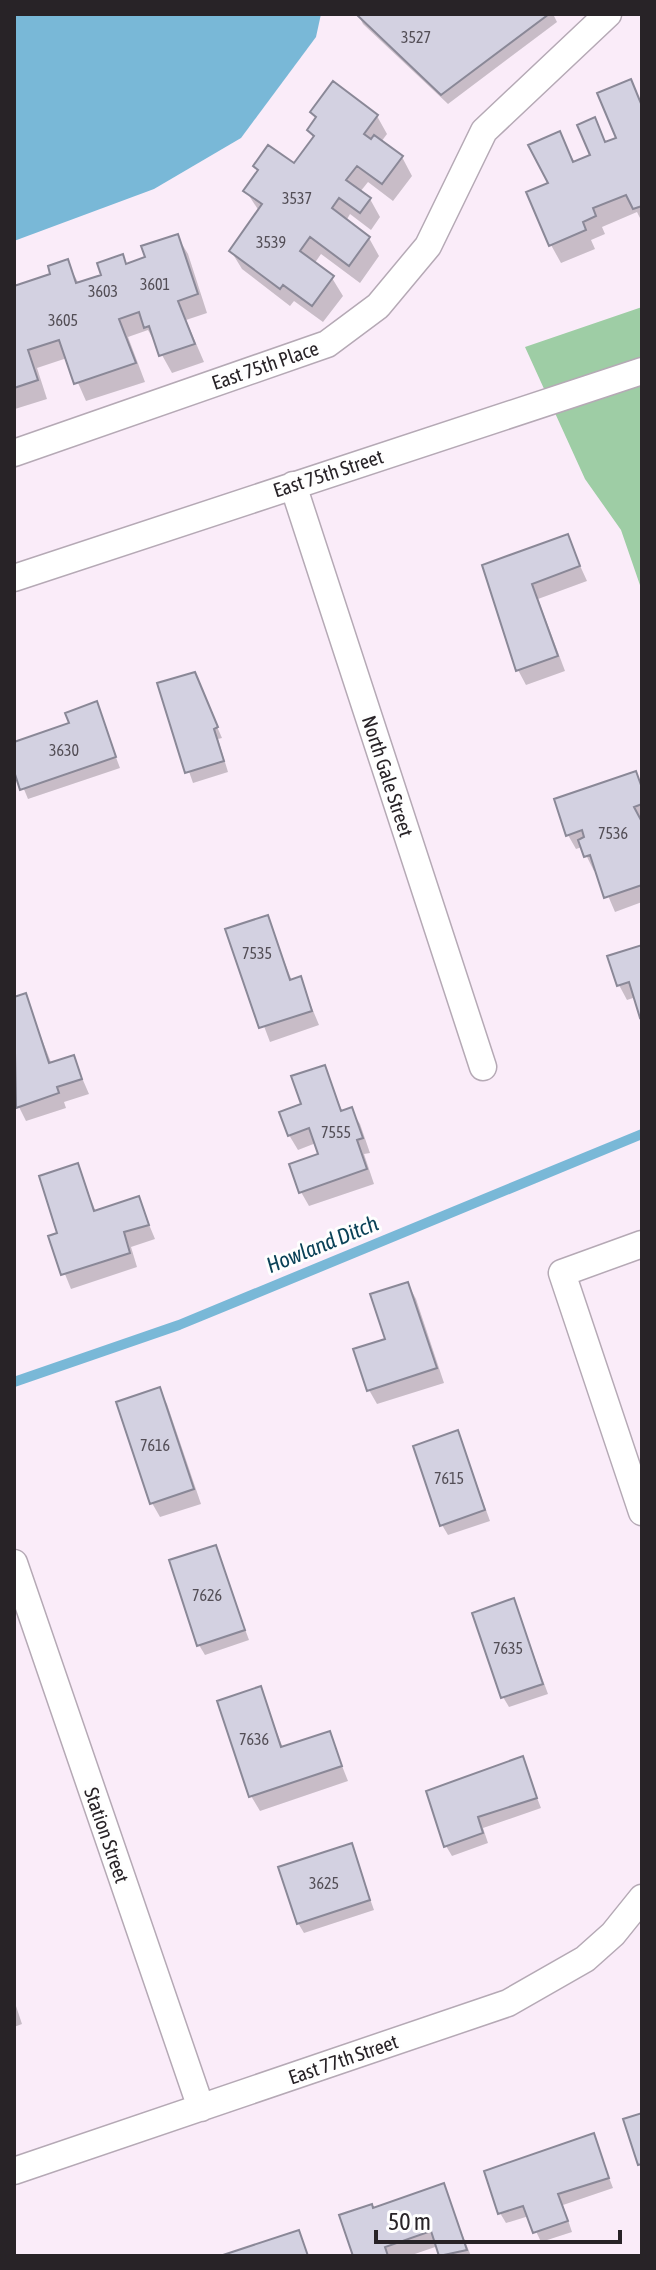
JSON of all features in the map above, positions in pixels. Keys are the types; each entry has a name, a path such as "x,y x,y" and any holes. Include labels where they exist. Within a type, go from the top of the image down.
{"street":[{"name":"East 75th Place","path":"14,453 327,344 378,306 428,246 484,131 608,14"},
{"name":"East 75th Street","path":"14,578 642,371"},
{"name":"North Gale Street","path":"293,485 483,1067"},
{"path":"642,1244 562,1273 642,1512"},
{"name":"Station Street","path":"14,1563 201,2108"},
{"name":"East 77th Street","path":"14,2171 508,2003 585,1959 613,1934 642,1898"}],"green space":[{"path":"642,307 642,591 621,530 585,479 525,347"}],"water":[{"path":"14,14 321,14 316,37 241,138 154,189 14,241"}],"building":[{"path":"356,14 549,14 441,95"},
{"path":"631,79 642,106 642,206 633,209 626,195 593,208 596,216 583,222 586,230 549,246 526,192 548,183 528,145 560,131 573,162 590,155 577,125 595,117 605,142 616,138 597,93"},
{"path":"333,81 378,115 364,134 371,139 374,135 403,156 382,184 357,166 346,180 371,198 360,213 339,198 332,208 370,237 349,266 310,237 300,251 334,276 312,306 283,285 280,289 229,251 262,204 243,191 258,170 253,166 268,145 294,163 314,136 307,130 316,117 310,112"},
{"path":"178,234 198,294 178,301 195,344 159,356 149,326 144,328 139,312 119,319 136,363 74,384 59,340 28,350 38,380 14,388 14,286 50,274 48,266 68,259 76,283 101,275 97,263 123,254 126,264 145,257 141,246"},
{"path":"568,534 580,566 532,584 558,656 516,671 482,565"},
{"path":"195,672 218,727 214,729 224,761 185,773 157,683"},
{"path":"97,701 116,757 20,790 14,771 14,742 69,723 65,713"},
{"path":"636,771 642,788 642,804 634,807 642,822 642,885 604,898 590,855 584,857 578,840 584,837 582,830 566,836 554,799"},
{"path":"268,915 290,980 301,976 312,1011 259,1028 225,929"},
{"path":"642,945 640,1018 629,982 617,986 607,956"},
{"path":"26,993 49,1063 74,1055 82,1079 57,1087 59,1093 16,1108 14,997"},
{"path":"325,1065 341,1111 352,1107 363,1138 357,1140 367,1169 299,1193 289,1164 318,1154 309,1128 288,1136 279,1112 301,1104 291,1076"},
{"path":"78,1163 94,1211 139,1196 149,1225 124,1232 130,1253 61,1275 48,1236 57,1233 39,1176"},
{"path":"408,1282 437,1368 367,1391 353,1349 385,1339 370,1294"},
{"path":"160,1387 194,1489 150,1504 116,1402"},
{"path":"458,1430 485,1510 440,1526 413,1446"},
{"path":"216,1545 245,1630 197,1646 169,1560"},
{"path":"514,1598 543,1684 501,1698 472,1613"},
{"path":"261,1686 281,1747 330,1731 342,1766 249,1797 217,1701"},
{"path":"523,1756 537,1798 478,1817 483,1833 444,1847 426,1791"},
{"path":"352,1843 370,1900 297,1924 278,1867"},
{"path":"642,2113 642,2164 638,2165 623,2119"},
{"path":"594,2133 609,2178 558,2194 568,2221 533,2233 523,2206 498,2214 484,2171"},
{"path":"444,2183 467,2250 439,2256 431,2231 385,2247 388,2256 353,2256 339,2215 372,2204 373,2208"},
{"path":"299,2230 308,2256 220,2256"}],"waterway":[{"name":"Howland Ditch","path":"14,1382 179,1325 642,1134"}]}
